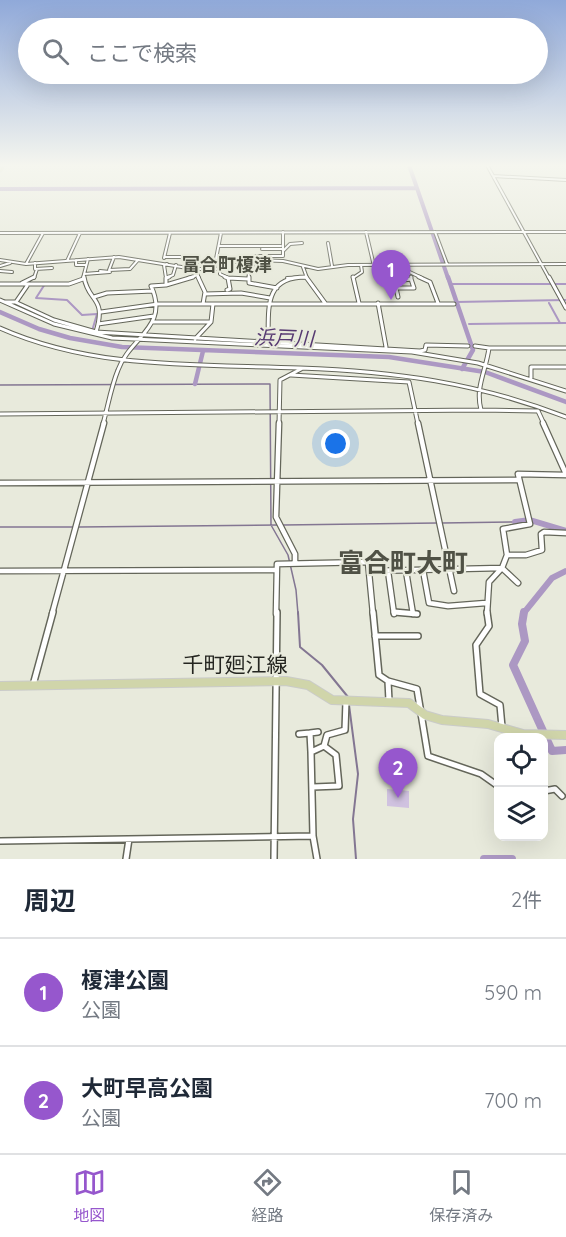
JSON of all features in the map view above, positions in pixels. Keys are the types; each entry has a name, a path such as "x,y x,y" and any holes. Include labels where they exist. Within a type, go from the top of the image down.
{"main road":[{"name":"千町廻江線","path":"0,686 299,682 308,685 323,696 346,701 409,703 418,710 442,720 501,727 523,734 566,735"}],"street":[{"path":"509,205 566,308"},
{"path":"283,261 284,232"},
{"path":"366,232 374,266"},
{"path":"433,232 444,264"},
{"path":"0,233 566,232"},
{"path":"26,264 43,233"},
{"path":"67,261 80,233"},
{"path":"166,285 164,265 170,233"},
{"path":"214,269 218,259 221,233"},
{"path":"165,257 186,257 186,263 238,259 241,256 266,254 275,256 290,244 302,243"},
{"path":"328,243 332,266"},
{"path":"219,246 283,251"},
{"path":"262,249 283,251"},
{"path":"274,249 275,256"},
{"path":"0,260 26,264 115,257 194,269 220,269 255,260 283,261 303,267 362,264 374,266 566,264"},
{"path":"22,283 27,286 69,284 83,277 108,273 115,257"},
{"path":"88,259 83,277 101,312 96,332"},
{"path":"76,260 76,266 86,265"},
{"path":"100,271 130,269 138,260"},
{"path":"255,260 251,269 248,269 249,283 277,288"},
{"path":"0,266 13,263"},
{"path":"5,271 13,263"},
{"path":"0,284 22,283 34,278 37,269 35,269 35,263"},
{"path":"359,303 353,276 362,273 362,264"},
{"path":"166,278 173,275 176,265"},
{"path":"394,265 432,284 438,303"},
{"path":"303,267 306,277 325,303"},
{"path":"37,269 52,268"},
{"path":"194,269 204,294 203,304"},
{"path":"189,278 186,275 194,269"},
{"path":"220,269 220,274 228,278 248,279"},
{"path":"0,271 12,272"},
{"path":"398,297 396,288 414,288 410,273"},
{"path":"33,685 115,381 122,361 152,322 158,304 151,286 166,285 198,275"},
{"path":"268,342 269,303 281,279 306,277"},
{"path":"227,290 230,288 228,278"},
{"path":"396,281 411,279"},
{"path":"15,302 27,286"},
{"path":"94,297 107,293 153,291"},
{"path":"204,294 241,293 271,298"},
{"path":"2,301 15,302 54,320 96,332 140,338 393,351 487,366 531,378 566,391"},
{"path":"2,301 67,328 112,338 268,342 386,347 420,351 425,350 426,345 468,346"},
{"path":"378,303 386,347"},
{"path":"101,312 158,304 454,304"},
{"path":"195,339 211,322 213,304"},
{"path":"98,324 154,316"},
{"path":"152,322 211,322"},
{"path":"0,328 37,344 122,361 409,374 480,387 566,417"},
{"path":"476,346 566,348"},
{"path":"481,411 477,396 487,366 489,348"},
{"path":"531,378 531,367 566,367"},
{"path":"295,562 295,554 277,522 278,413 280,380 301,369"},
{"path":"291,375 409,382 454,591"},
{"path":"0,414 538,411 566,474 518,474 530,524 503,529 507,555 502,568 489,582 486,603 489,629 478,639 476,645 480,694 500,705 501,727"},
{"path":"0,483 519,480"},
{"path":"507,555 526,555 542,550 541,534 544,532 566,533"},
{"path":"274,859 277,564 368,562 379,675 387,681 417,688 418,710 428,742 428,756 481,774 494,783"},
{"path":"369,571 502,568 518,583"},
{"path":"0,571 276,570"},
{"path":"423,570 429,603 448,606 486,603"},
{"path":"388,571 394,614 415,614 406,571"},
{"path":"375,636 418,636"},
{"path":"387,681 390,702"},
{"path":"311,752 324,746 327,735 345,730 346,701"},
{"path":"299,734 318,732"},
{"path":"310,733 314,787 313,836 317,859"},
{"path":"314,787 339,786 336,755 324,746"},
{"path":"548,790 555,789 562,796"},
{"path":"0,842 313,836"},
{"path":"126,859 129,839"}],"shaded area":[{"path":"387,789 409,791 409,808 387,806"}],"waterway":[{"path":"423,205 448,278"},
{"path":"448,277 473,350 462,368"},
{"path":"45,284 36,298 67,300 82,315 97,314 92,331"},
{"path":"450,284 566,284"},
{"path":"456,302 566,300"},
{"path":"549,303 560,323"},
{"name":"浜戸川","path":"0,312 39,329 70,338 122,347 389,357 462,368"},
{"path":"469,324 566,323"},
{"path":"195,384 203,351"},
{"name":"浜戸川","path":"462,368 485,372 566,402"},
{"path":"0,385 270,384 271,525"},
{"path":"515,522 530,520 566,531"},
{"path":"442,523 515,522"},
{"path":"283,525 437,523"},
{"path":"79,527 271,525"},
{"path":"271,525 288,555 296,590 298,614"},
{"path":"271,525 278,525"},
{"path":"0,527 74,527"},
{"path":"524,613 552,578 566,571"},
{"path":"298,612 300,647 322,665 348,697"},
{"path":"524,613 522,624 525,641 513,665 552,751 566,750"},
{"path":"349,705 358,774 353,819 356,859"},
{"path":"484,859 512,859"}],"place":[{"name":"榎津公園","path":"391,300"},
{"name":"大町早高公園","path":"398,798"}],"district":[{"name":"富合町榎津","path":"227,265"},
{"name":"富合町大町","path":"403,563"}]}
